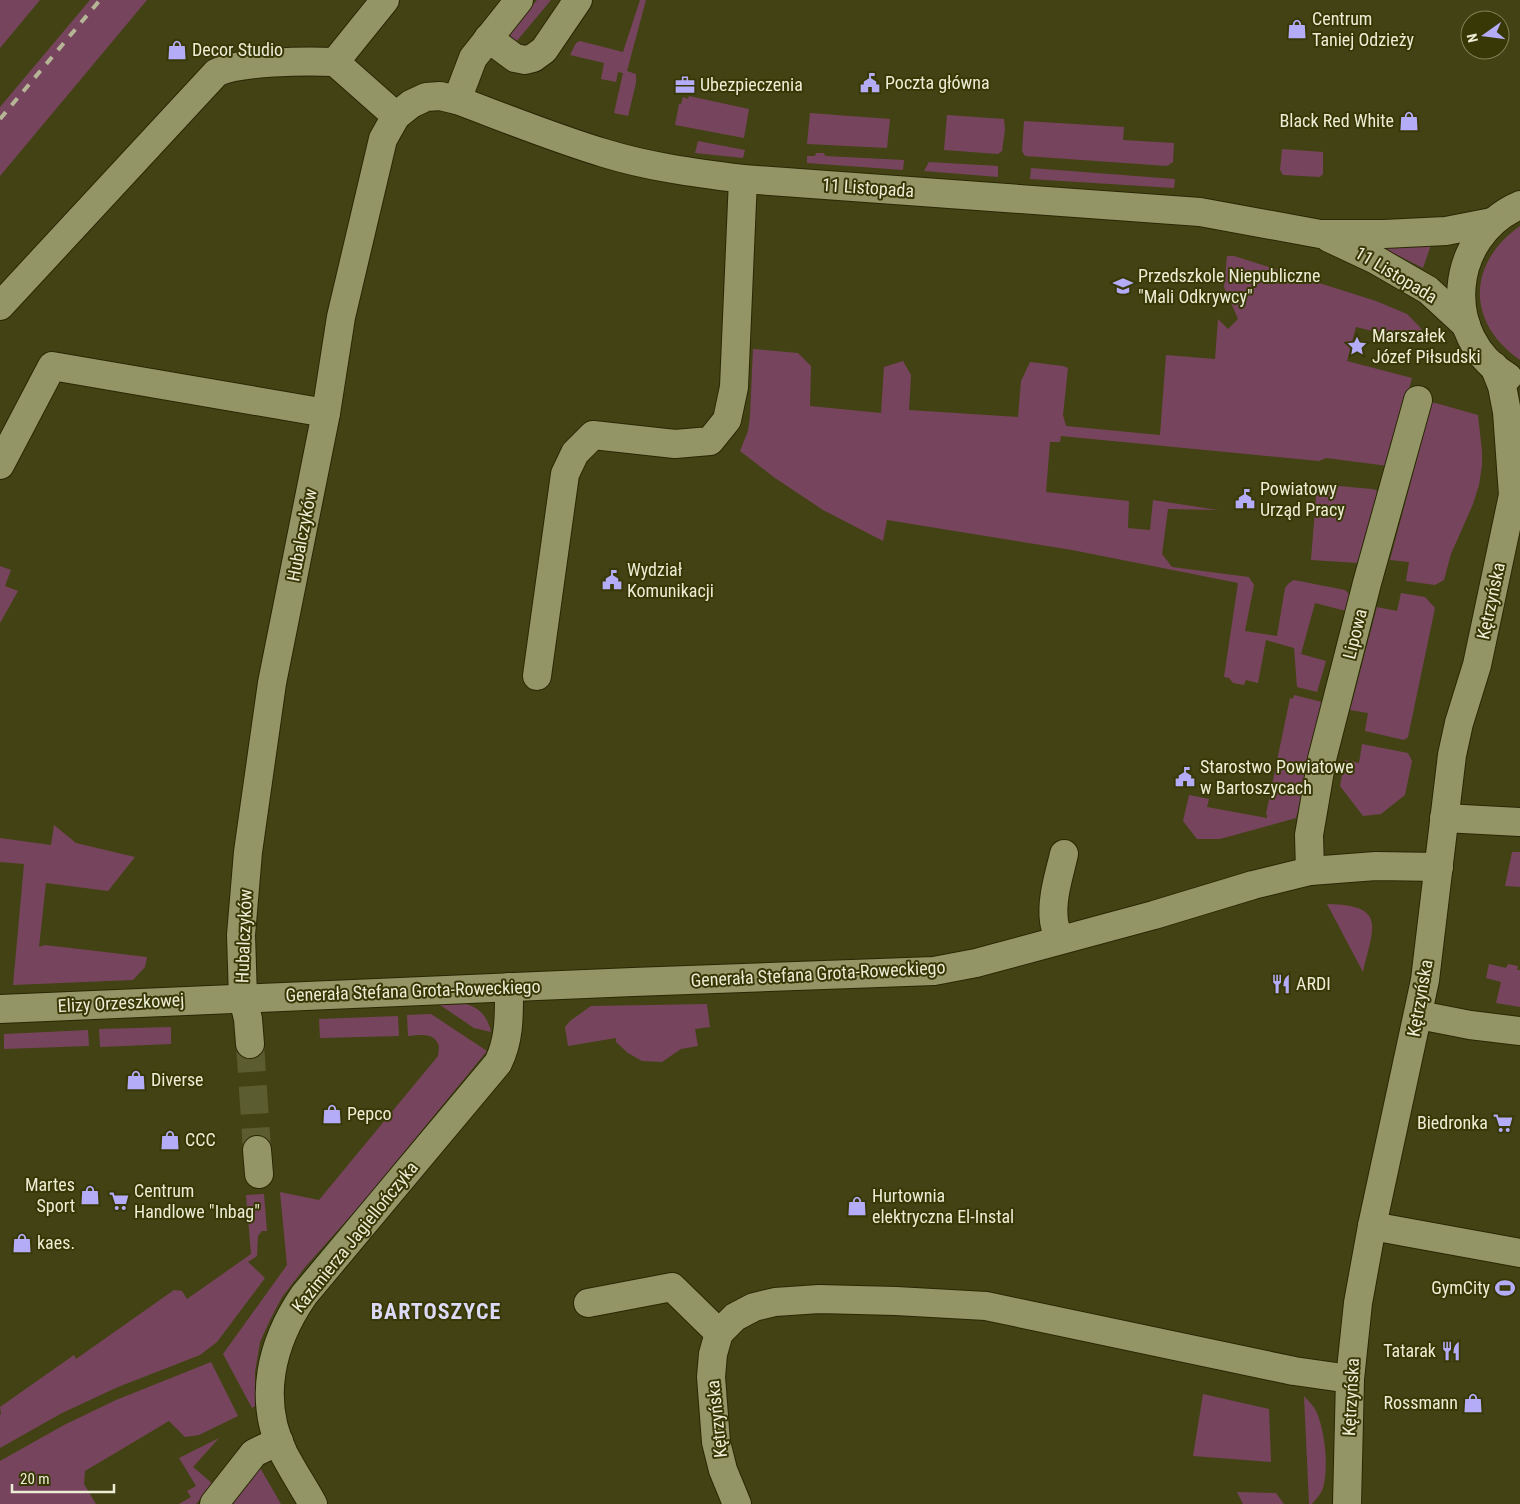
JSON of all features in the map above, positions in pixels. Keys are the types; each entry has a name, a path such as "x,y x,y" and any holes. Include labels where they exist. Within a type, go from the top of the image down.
{"street":[{"path":"335,62 385,0"},
{"path":"457,100 473,58 519,0"},
{"path":"488,38 514,58 525,60 533,58 544,50 578,0"},
{"path":"0,306 216,73 224,68 301,61 335,62 396,116"},
{"name":"11 Listopada","path":"426,97 440,96 457,100 605,154 668,169 743,179 1200,212 1320,234 1384,234 1446,231 1492,222"},
{"name":"Hubalczyków","path":"250,1044 248,1019 243,998 242,911 248,852 272,683 326,413 341,317 383,139 396,116 411,104 426,97"},
{"path":"537,676 565,474 575,453 593,435 676,444 710,442 727,420 734,387 743,179"},
{"path":"1520,205 1492,222 1478,238 1465,266 1461,287 1466,325 1476,347 1506,376 1520,383"},
{"name":"11 Listopada","path":"1320,234 1376,260 1428,290 1466,325"},
{"path":"0,465 52,366 326,413"},
{"name":"Kętrzyńska","path":"1347,1504 1350,1379 1358,1303 1372,1226 1419,1015 1440,867 1452,756 1477,665 1517,489 1508,412 1502,386 1494,366"},
{"name":"Lipowa","path":"1310,871 1309,835 1322,759 1418,400"},
{"path":"1444,818 1520,822"},
{"path":"1059,940 1054,922 1053,908 1064,854"},
{"name":"Generała Stefana Grota-Roweckiego","path":"243,998 934,971 976,963 1154,915 1252,885 1310,871 1376,866 1440,867"},
{"name":"Kazimierza Jagiellończyka","path":"313,1504 284,1455 273,1423 270,1387 276,1350 287,1320 304,1295 498,1063 506,1044 509,1024 509,987"},
{"name":"Elizy Orzeszkowej","path":"0,1009 243,998"},
{"path":"1419,1015 1470,1025 1520,1031"},
{"path":"1372,1226 1520,1253"},
{"path":"588,1303 672,1287 719,1333 735,1317 754,1307 775,1302 819,1299 986,1306 1294,1371 1350,1379"},
{"name":"Kętrzyńska","path":"719,1333 713,1354 711,1376 716,1442 723,1470 736,1504"},
{"path":"214,1504 254,1453 279,1441"}],"shaded area":[{"path":"0,0 40,0 0,48"},
{"path":"90,0 147,0 0,176 0,107"},
{"path":"537,0 551,0 516,42 509,37 509,34"},
{"path":"640,0 646,0 627,71 636,74 636,83 628,116 614,113 623,73 618,72 616,82 601,79 604,63 570,55 576,43 580,41 623,52"},
{"path":"689,96 749,109 744,138 675,125 679,104 681,104 683,97 688,99"},
{"path":"810,113 890,119 887,148 807,144"},
{"path":"947,115 1004,119 1005,130 1002,151 998,154 944,150"},
{"path":"1024,121 1124,127 1123,140 1174,143 1173,162 1167,166 1025,156 1022,151"},
{"path":"698,141 745,150 743,158 695,153"},
{"path":"1282,149 1323,152 1323,174 1320,177 1283,175 1280,170"},
{"path":"816,153 824,153 825,156 904,160 903,170 807,163 807,156 815,156"},
{"path":"929,162 998,166 998,177 924,171"},
{"path":"1031,168 1175,179 1174,188 1030,179"},
{"path":"1520,226 1520,360 1502,345 1490,329 1482,311 1480,293 1482,275 1490,257 1503,241"},
{"path":"1370,245 1431,245 1423,268"},
{"path":"1227,256 1234,256 1376,301 1407,314 1419,326 1423,332 1421,343 1356,327 1347,361 1412,378 1388,466 1326,458 1319,461 1061,436 1060,442 1050,442 1046,492 1129,501 1128,528 1150,530 1153,500 1218,510 1168,509 1162,554 1172,567 1249,577 1254,585 1245,631 1277,636 1285,588 1294,580 1345,590 1350,595 1346,611 1315,603 1301,654 1326,661 1317,692 1297,687 1294,648 1266,640 1258,683 1246,680 1244,685 1233,683 1229,678 1224,677 1238,583 1072,550 887,520 883,541 823,510 775,478 740,451 748,431 750,416 753,349 798,353 811,366 810,406 881,413 884,367 903,361 911,375 909,410 1018,417 1021,381 1030,362 1063,366 1068,368 1063,415 1066,426 1160,435 1166,355 1215,359 1218,319 1228,329 1238,319 1224,287"},
{"path":"1432,402 1478,415 1482,451 1479,485 1473,504 1451,554 1444,580 1435,585 1406,581 1409,562 1390,560"},
{"path":"1317,484 1372,489 1376,490 1379,494 1358,563 1311,560"},
{"path":"0,566 11,570 5,586 18,591 0,623"},
{"path":"1401,593 1425,597 1435,608 1408,737 1404,740 1365,731 1368,713 1350,710 1377,607 1397,611"},
{"path":"1294,695 1326,703 1296,818 1220,839 1197,839 1183,821 1189,795 1209,799 1207,807 1267,818 1266,814 1290,698 1293,699"},
{"path":"1362,744 1408,753 1412,761 1405,795 1381,814 1363,816 1340,786 1345,760 1359,763"},
{"path":"54,825 76,843 135,857 108,891 46,883 39,947 45,945 147,957 145,967 133,980 13,985 24,864 0,862 0,838 51,845"},
{"path":"1512,852 1520,852 1520,887 1505,886"},
{"path":"1327,904 1346,905 1360,909 1368,914 1372,922 1372,931 1363,972"},
{"path":"1489,964 1506,968 1508,964 1518,966 1517,970 1520,970 1520,1007 1496,1003 1501,982 1486,978"},
{"path":"465,1004 479,1010 488,1022 491,1032 474,1028 440,1005"},
{"path":"707,1004 710,1027 695,1029 698,1046 681,1049 662,1062 642,1061 628,1053 616,1042 616,1038 568,1046 565,1027 570,1021 591,1006"},
{"path":"431,1014 487,1051 282,1297 260,1342 255,1372 255,1406 252,1408 223,1354 287,1265 280,1192 319,1200 438,1056 439,1046 434,1038 426,1035 408,1036 407,1015"},
{"path":"398,1016 399,1036 320,1038 319,1019"},
{"path":"171,1027 171,1044 100,1047 99,1029"},
{"path":"88,1030 89,1046 4,1049 4,1034"},
{"path":"264,1194 267,1231 262,1231 258,1236 257,1256 248,1262 265,1278 217,1342 200,1355 118,1387 62,1413 0,1448 0,1407 74,1355 76,1359 174,1290 182,1291 187,1299 251,1254 246,1195"},
{"path":"211,1362 238,1416 199,1435 185,1437 169,1421 85,1471 84,1484 96,1504 0,1504 0,1461 64,1425 116,1400"},
{"path":"1203,1394 1269,1409 1271,1462 1193,1456"},
{"path":"1304,1396 1316,1411 1319,1419 1326,1460 1323,1488 1312,1504 1309,1504"},
{"path":"219,1438 193,1467 213,1484 196,1504 179,1504 191,1497 187,1491 196,1486 179,1458"},
{"path":"259,1466 281,1504 229,1504"},
{"path":"1237,1492 1276,1493 1284,1504 1243,1504"}],"tunnel":[{"path":"250,1044 257,1150"}],"railway":[{"path":"0,119 100,0"}],"place":[{"name":"Centrum Taniej Odzieży","path":"1297,29"},
{"name":"Decor Studio","path":"177,50"},
{"name":"Poczta główna","path":"870,83"},
{"name":"Ubezpieczenia","path":"685,85"},
{"name":"Black Red White","path":"1409,121"},
{"name":"Przedszkole Niepubliczne \"Mali Odkrywcy\"","path":"1123,286"},
{"name":"Marszałek Józef Piłsudski","path":"1357,346"},
{"name":"Powiatowy Urząd Pracy","path":"1245,499"},
{"name":"Wydział Komunikacji","path":"612,580"},
{"name":"Starostwo Powiatowe w Bartoszycach","path":"1185,777"},
{"name":"ARDI","path":"1281,984"},
{"name":"Diverse","path":"136,1080"},
{"name":"Pepco","path":"332,1114"},
{"name":"Biedronka","path":"1503,1123"},
{"name":"CCC","path":"170,1140"},
{"name":"Martes Sport","path":"90,1195"},
{"name":"Centrum Handlowe \"Inbag\"","path":"119,1201"},
{"name":"Hurtownia elektryczna El-Instal","path":"857,1206"},
{"name":"kaes.","path":"22,1243"},
{"name":"GymCity","path":"1505,1288"},
{"name":"Tatarak","path":"1451,1351"},
{"name":"Rossmann","path":"1473,1403"}],"district":[{"name":"BARTOSZYCE","path":"436,1311"}]}
